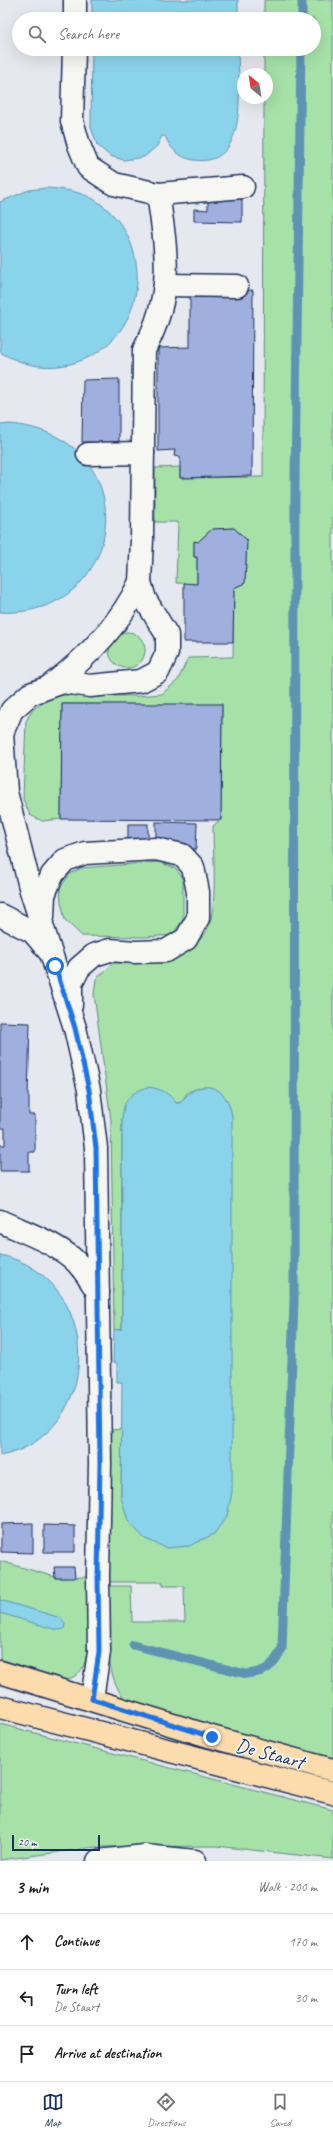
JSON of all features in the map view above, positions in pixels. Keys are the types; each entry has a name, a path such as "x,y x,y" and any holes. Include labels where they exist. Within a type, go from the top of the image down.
{"main road":[{"name":"De Staart","path":"0,1672 212,1737 333,1770"},
{"name":"De Staart","path":"0,1707 333,1793"}],"street":[{"path":"75,0 75,12"},
{"path":"74,56 72,121 78,145 88,167 114,184 158,194 243,186"},
{"path":"92,1699 99,1652 96,1148 89,1090 71,1014 42,925 6,792 2,733 12,710 30,694 63,682 90,686 141,681 158,672 167,653 167,635 145,600 140,582 144,350 156,329 167,285 167,250 158,194"},
{"path":"167,285 237,286"},
{"path":"88,454 143,453"},
{"path":"50,686 96,648 131,601 140,582"},
{"path":"42,925 44,895 52,875 65,860 85,853 156,850 182,855 193,867 198,892 198,918 186,939 166,951 135,952 110,950 94,955 79,968 71,984 71,1014"},
{"path":"0,915 33,932 51,954"},
{"path":"0,1221 49,1244 72,1258 85,1272 98,1292"},
{"path":"98,1861 145,1856 195,1861"}],"green space":[{"path":"264,0 333,0 333,1761 127,1701 119,1690 113,1677 108,1647 109,1586 131,1586 132,1622 185,1622 184,1586 163,1586 163,1582 109,1582 109,1577 104,1577 112,1430 122,1429 121,1497 202,1087 188,1092 180,1103 175,1103 170,1095 122,1118 122,1330 114,1330 111,1120 94,994 96,979 114,963 151,963 171,960 193,947 205,934 209,926 214,896 213,826 221,819 222,705 62,704 61,819 42,821 30,815 23,799 26,721 33,709 56,695 137,696 162,694 178,680 188,658 233,657 234,588 245,582 247,540 234,528 212,529 198,542 194,542 194,557 197,557 197,584 176,583 178,522 155,522 155,468 180,467 180,478 263,477 264,104 273,104 273,68 264,68 264,56 321,56 321,12 264,12"},
{"path":"127,632 140,637 145,650 140,663 127,668 114,663 109,650 114,637"},
{"path":"159,862 175,868 183,878 183,920 172,935 147,937 82,936 65,920 60,888 70,874 81,868"},
{"path":"0,1561 55,1578 87,1577 88,1637 85,1660 80,1672 67,1680 0,1659"},
{"path":"0,1724 333,1810 333,1859 216,1846 96,1847 0,1860"}],"water":[{"path":"92,0 238,0 238,12 92,12"},
{"path":"92,56 238,56 237,104 239,104 237,121 233,138 225,151 212,159 189,159 176,152 165,136 162,136 157,146 144,157 124,160 110,156 97,145 91,127"},
{"path":"46,188 71,191 83,194 95,200 116,218 130,241 136,265 136,291 129,315 116,336 96,353 70,364 61,366 43,366 25,363 0,352 0,202 29,190"},
{"path":"9,424 54,436 85,459 102,490 105,525 96,559 76,588 43,607 0,612 0,425"},
{"path":"148,1087 164,1092 176,1103 180,1103 188,1094 196,1089 212,1087 225,1097 232,1116 232,1492 227,1516 214,1534 189,1546 167,1548 145,1539 128,1521 121,1497 122,1382 117,1382 117,1363 113,1362 114,1330 122,1329 122,1118 126,1101 132,1094"},
{"path":"0,1255 34,1269 59,1293 74,1323 79,1356 74,1389 59,1419 34,1442 0,1456"},
{"path":"0,1600 61,1618 65,1624 64,1629 57,1630 0,1613"}],"building":[{"path":"208,198 242,199 242,222 194,221 194,209 208,210"},
{"path":"253,290 252,476 180,478 180,457 174,456 175,450 158,451 158,348 190,347 190,297 241,296 241,291"},
{"path":"119,379 119,443 82,442 83,380"},
{"path":"234,528 247,540 245,583 234,588 233,642 184,642 184,583 197,584 197,557 194,557 194,541 198,542 212,529"},
{"path":"62,704 222,704 221,820 61,819"},
{"path":"156,822 197,823 196,849 156,849"},
{"path":"128,824 148,824 148,843 128,843"},
{"path":"0,1022 30,1023 28,1096 29,1115 35,1115 35,1152 29,1152 29,1171 0,1171 0,1145 5,1145 5,1128 0,1128"},
{"path":"33,1523 33,1553 1,1552 1,1524"},
{"path":"44,1525 75,1526 75,1552 44,1552"},
{"path":"54,1567 74,1567 75,1578 55,1578"}],"waterway":[{"path":"302,0 302,12"},
{"path":"133,1645 246,1674 259,1672 268,1668 282,1649 294,1300 295,482 301,56"}],"route":[{"path":"55,966 75,1028 89,1090 96,1148 100,1463 98,1577 99,1652 92,1699 212,1737"}]}
